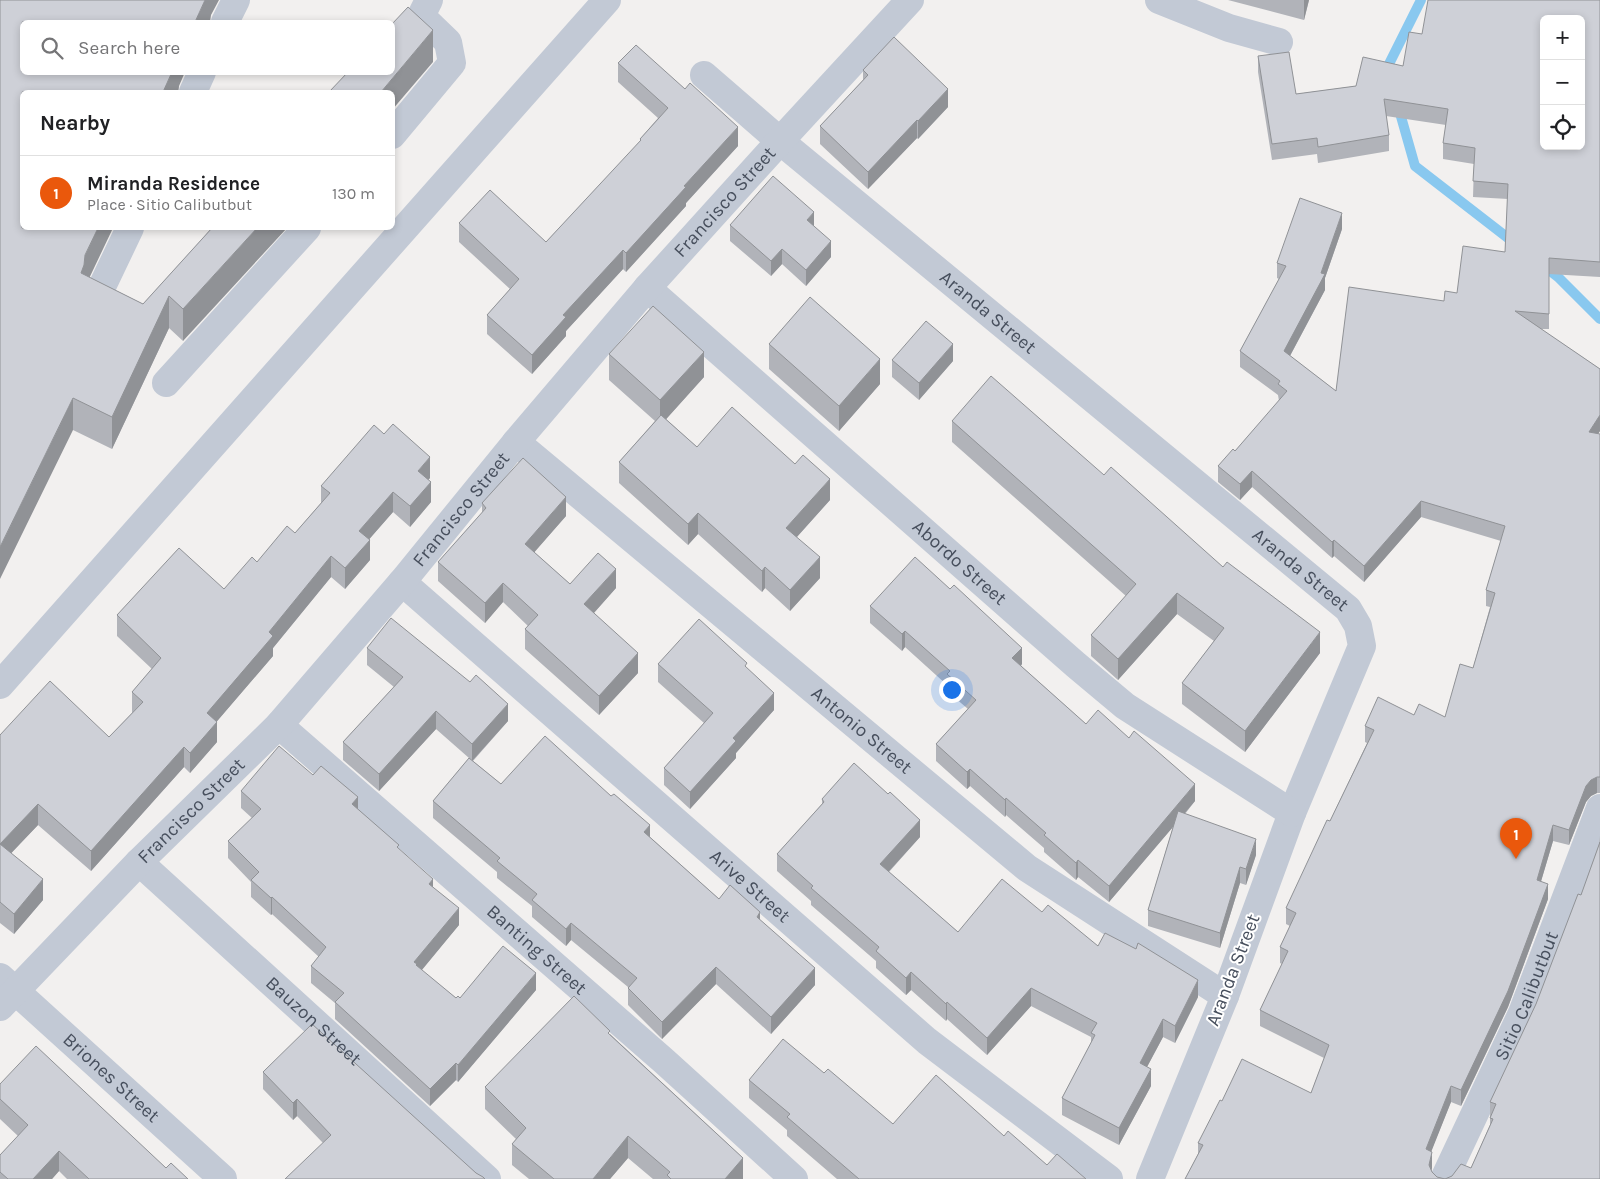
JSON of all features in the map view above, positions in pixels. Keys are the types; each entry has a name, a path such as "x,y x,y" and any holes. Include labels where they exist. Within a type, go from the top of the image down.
{"street":[{"path":"226,20 236,0"},
{"path":"395,130 452,63 448,42 421,16 429,0"},
{"path":"0,685 607,0"},
{"name":"Francisco Street","path":"5,991 279,725 402,582 516,442 647,288 910,0"},
{"path":"1159,0 1229,28 1278,42"},
{"path":"194,90 201,75"},
{"name":"Aranda Street","path":"704,75 780,141 1348,609 1358,626 1362,646 1292,813 1225,996 1150,1179"},
{"path":"99,293 129,230"},
{"path":"166,383 306,230"},
{"name":"Abordo Street","path":"647,288 1125,706 1292,813"},
{"name":"Antonio Street","path":"516,442 1027,868 1225,996"},
{"name":"Arive Street","path":"402,582 928,1042 1109,1179"},
{"name":"Banting Street","path":"279,725 664,1061 794,1179"},
{"name":"Sitio Calibutbut","path":"1444,1179 1522,1013 1600,808"},
{"name":"Bauzon Street","path":"139,862 487,1179"},
{"name":"Briones Street","path":"5,991 223,1179"}],"building":[{"path":"0,0 205,0 196,20 20,20 20,75 171,75 164,90 20,90 20,230 97,230 85,255 81,273 143,304 210,230 255,230 183,309 169,296 112,417 73,398 0,547"},
{"path":"1428,0 1600,0 1600,262 1549,258 1549,314 1515,311 1600,369 1600,415 1589,432 1600,434 1600,777 1591,780 1586,786 1569,830 1553,825 1537,880 1548,884 1508,991 1461,1090 1451,1086 1426,1149 1432,1152 1429,1165 1432,1172 1437,1177 1445,1179 1185,1179 1203,1145 1198,1143 1220,1100 1222,1101 1242,1059 1311,1093 1329,1045 1260,1010 1288,951 1280,947 1296,913 1286,908 1327,820 1330,821 1374,730 1365,726 1378,697 1414,715 1419,704 1445,717 1460,664 1473,668 1495,593 1486,590 1505,526 1421,501 1364,566 1334,540 1332,542 1252,471 1240,484 1218,466 1233,449 1235,451 1287,391 1278,384 1280,381 1240,351 1286,266 1277,263 1300,198 1342,213 1321,273 1325,274 1284,351 1336,391 1349,287 1444,301 1445,291 1457,293 1463,246 1505,252 1508,184 1473,181 1475,148 1443,143 1448,109 1384,99 1389,135 1318,147 1317,138 1272,144 1258,56 1289,52 1296,94 1356,86 1363,57 1403,66 1409,32 1422,34"},
{"path":"408,7 433,30 383,90 331,90 345,75 395,75 395,21"},
{"path":"894,37 948,89 868,172 820,126 868,75 863,70"},
{"path":"636,45 685,89 690,83 738,127 626,253 623,250 563,315 566,317 532,355 487,315 519,279 459,223 490,190 546,242 641,140 668,108 618,63"},
{"path":"773,176 814,212 807,220 831,241 806,270 782,249 771,261 730,225"},
{"path":"810,297 880,359 839,406 769,344"},
{"path":"653,306 704,352 660,400 609,354"},
{"path":"926,321 953,344 919,383 892,360"},
{"path":"991,376 1104,475 1111,467 1223,567 1227,562 1320,632 1245,731 1182,683 1224,628 1177,593 1118,659 1091,635 1136,584 952,421"},
{"path":"732,407 795,464 803,455 830,479 786,528 820,557 790,590 765,567 762,571 698,513 688,524 619,462 661,415 697,447"},
{"path":"393,424 430,457 418,471 431,482 410,506 393,492 359,531 370,540 345,568 331,556 269,632 273,636 207,713 217,722 190,753 184,747 91,851 38,804 0,844 0,735 50,681 109,737 143,702 132,692 161,658 117,615 179,548 224,589 252,557 257,562 287,526 295,533 330,493 321,486 374,425 384,434"},
{"path":"523,458 566,497 525,544 570,584 598,553 616,569 584,604 638,653 599,696 525,629 538,615 503,583 485,603 438,562 486,508 482,503"},
{"path":"915,557 950,589 954,585 1022,648 1012,658 1086,724 1098,710 1129,738 1134,731 1195,784 1109,886 1078,860 1076,863 1044,835 1046,833 1006,798 1005,800 970,769 967,772 936,744 976,700 947,674 950,671 905,631 902,634 870,606"},
{"path":"391,618 470,682 476,675 508,704 472,744 436,711 379,774 343,742 403,677 367,648"},
{"path":"699,619 747,663 745,666 774,693 733,738 736,741 690,792 664,768 713,713 658,664"},
{"path":"545,736 611,796 614,794 650,825 644,832 719,899 730,885 760,912 757,917 815,968 771,1017 716,967 662,1022 628,988 637,978 571,923 566,929 532,900 537,894 497,861 500,858 433,801 469,758 501,784"},
{"path":"279,746 313,775 321,766 358,797 352,804 399,845 397,847 433,879 429,884 459,908 414,962 416,965 456,998 458,996 460,998 503,946 536,973 458,1065 456,1063 430,1089 335,1002 344,993 311,966 326,947 251,880 259,872 228,841 261,809 241,791"},
{"path":"854,763 888,794 890,792 920,820 880,864 958,932 1002,879 1042,912 1048,905 1098,946 1105,933 1136,949 1138,943 1198,980 1175,1026 1163,1019 1140,1063 1151,1069 1119,1128 1062,1098 1095,1035 1091,1033 1097,1023 1031,988 987,1038 911,972 906,978 876,951 879,947 811,888 813,886 777,854 824,802 822,799"},
{"path":"1178,811 1256,839 1246,869 1240,867 1220,933 1148,910"},
{"path":"1600,842 1600,1179 1445,1179 1452,1176 1461,1164 1471,1168 1493,1119 1490,1118 1496,1104 1490,1102 1536,1004 1578,894 1581,895"},
{"path":"0,844 43,879 14,914 0,902"},
{"path":"574,996 610,1031 608,1033 743,1158 725,1179 671,1179 667,1175 670,1172 628,1136 593,1179 554,1179 512,1144 526,1128 485,1087"},
{"path":"312,1024 476,1173 485,1179 285,1179 331,1135 297,1099 293,1103 263,1072"},
{"path":"783,1039 824,1073 828,1069 893,1124 936,1075 1004,1136 1008,1131 1047,1165 1057,1154 1086,1179 859,1179 787,1117 790,1114 749,1080"},
{"path":"36,1046 166,1168 171,1163 188,1179 89,1179 59,1151 33,1179 8,1179 0,1172 0,1155 28,1125 0,1099 0,1084"}],"waterway":[{"path":"1390,76 1387,68 1421,0"},
{"path":"1398,106 1415,166 1517,245"},
{"path":"1544,266 1558,277 1600,319"}],"place":[{"name":"Miranda Residence","path":"1516,859"}]}
